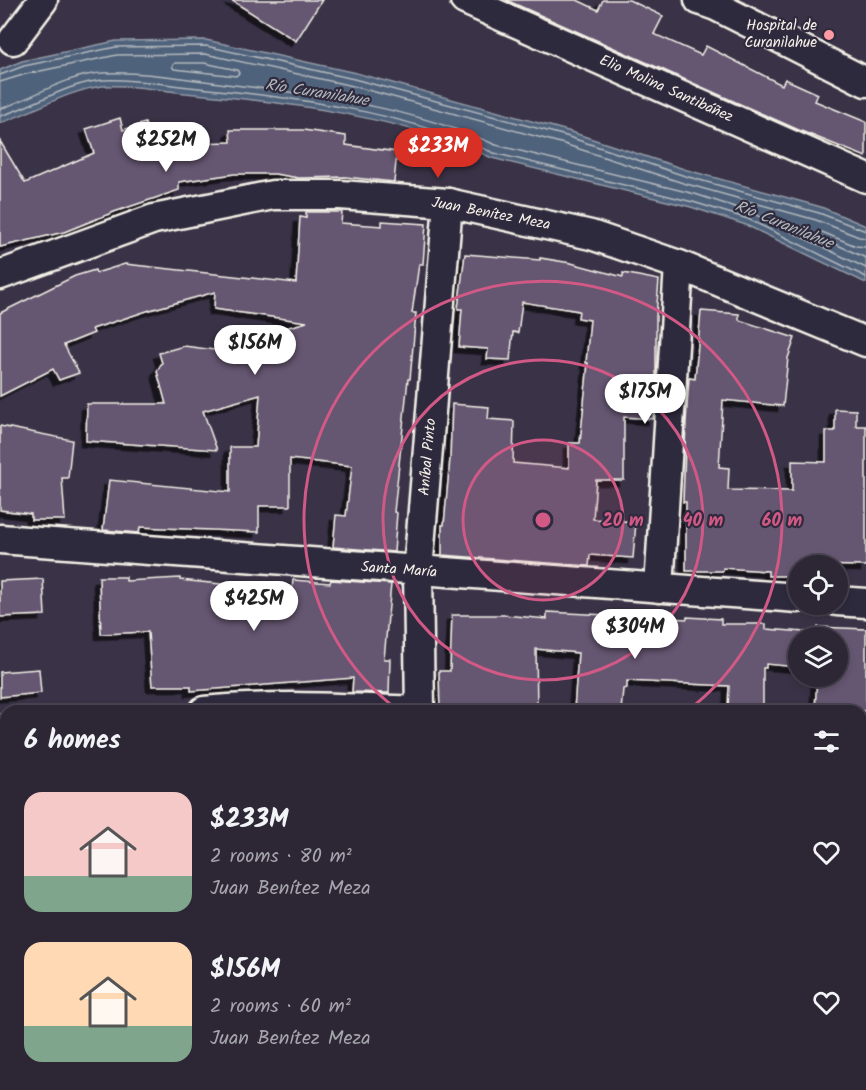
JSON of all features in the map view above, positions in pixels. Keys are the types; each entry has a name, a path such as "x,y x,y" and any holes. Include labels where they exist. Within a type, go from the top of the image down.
{"street":[{"path":"13,40 43,0"},
{"name":"Elio Molina Santibáñez","path":"465,0 866,177"},
{"path":"699,0 716,6 866,82"},
{"name":"Juan Benítez Meza","path":"0,275 154,219 273,195 340,195 448,203 591,236 679,265 866,342"},
{"name":"Aníbal Pinto","path":"420,705 418,572 448,203"},
{"path":"659,588 679,265"},
{"name":"Santa María","path":"0,539 418,572 788,597"},
{"path":"848,602 866,603"}],"water":[{"name":"Río Curanilahue","path":"206,40 356,73 568,131 687,170 821,207 866,226 866,283 746,225 691,207 492,158 419,131 342,113 262,101 144,88 103,86 77,92 0,123 0,70 22,61 116,41"}],"building":[{"path":"231,0 322,0 296,41"},
{"path":"506,0 577,0 598,10 603,0 629,0 663,16 654,34 701,55 706,46 782,85 785,79 818,94 815,101 866,122 866,157 801,131"},
{"path":"120,118 123,130 145,123 152,144 231,142 230,130 303,130 346,136 346,145 397,152 394,182 345,177 299,178 275,174 234,174 179,182 179,190 64,232 0,247 0,141 25,183 94,153 86,129"},
{"path":"306,212 342,212 341,223 382,226 382,221 426,224 423,264 419,264 412,313 416,313 394,512 397,513 394,552 333,547 336,515 346,516 352,466 290,459 290,506 259,506 259,532 140,527 139,533 103,530 109,480 230,492 230,447 256,447 260,395 203,411 217,450 86,441 87,404 166,404 157,371 162,363 159,353 184,346 268,357 271,332 307,322 214,309 215,292 92,329 94,333 64,345 79,373 59,380 53,369 0,396 0,313 75,276 95,270 96,273 125,264 296,283 300,217 306,218"},
{"path":"465,254 540,260 540,258 571,263 623,277 623,273 659,280 653,419 624,417 624,480 596,480 593,519 636,522 633,558 590,555 589,566 442,555 442,525 444,525 450,459 452,404 489,407 488,419 514,421 513,463 569,468 569,443 580,443 588,363 586,363 590,320 578,318 579,311 522,302 518,333 513,332 510,360 487,359 488,349 459,347 462,309 458,309"},
{"path":"701,311 739,314 739,320 795,338 788,358 783,406 723,400 719,467 729,468 728,490 792,491 792,461 826,462 826,431 835,431 835,409 856,410 856,426 866,426 866,566 848,566 848,555 788,555 788,576 768,576 768,571 723,568 723,571 686,571 686,502 683,502 686,422 689,378 695,379"},
{"path":"0,426 72,440 68,478 62,478 65,520 31,520 31,514 0,510"},
{"path":"99,577 126,577 126,581 180,578 180,580 292,591 293,580 391,584 384,659 390,659 389,693 352,692 353,678 191,691 191,686 152,686 148,632 101,634"},
{"path":"43,579 45,615 0,617 0,581"},
{"path":"547,612 687,619 687,617 721,619 721,624 766,624 766,629 788,631 788,666 766,664 766,668 763,668 763,705 728,705 729,686 627,681 627,688 623,689 622,705 574,705 578,653 536,649 537,705 440,705 439,671 450,671 452,615 504,615 547,619"},
{"path":"848,628 866,629 866,705 815,705 816,687 848,687"},
{"path":"39,669 41,693 0,697 0,672"}],"place":[{"name":"Hospital de Curanilahue","path":"829,35"}]}
